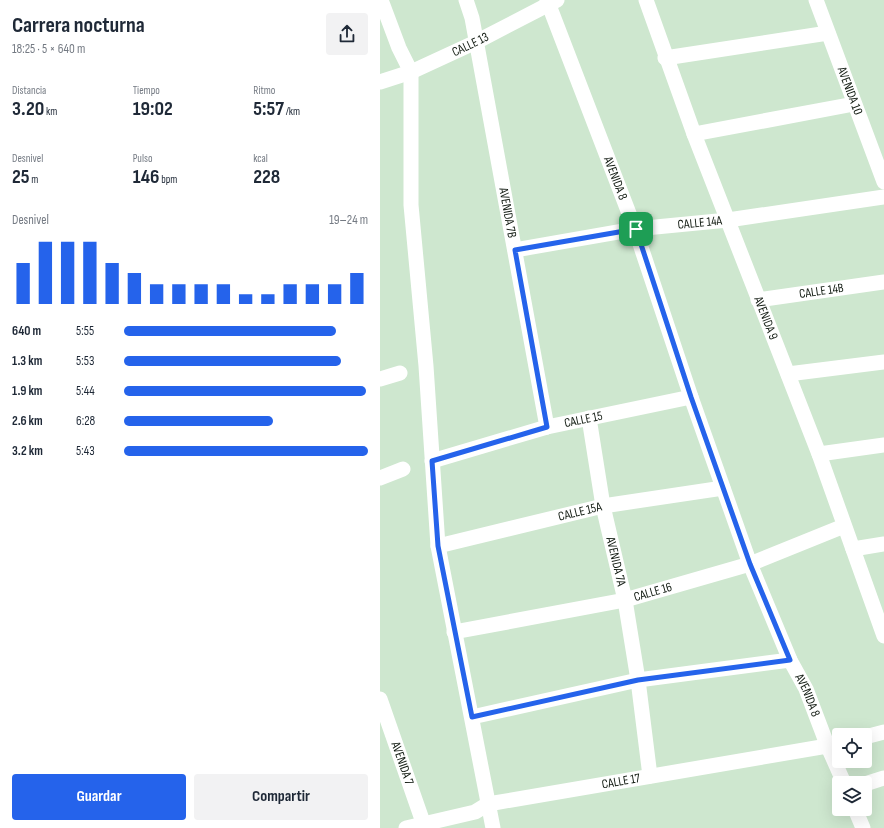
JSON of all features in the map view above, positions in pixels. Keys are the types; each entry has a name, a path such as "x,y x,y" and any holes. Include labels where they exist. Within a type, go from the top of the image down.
{"street":[{"path":"382,0 399,48 412,72 410,205 426,366 438,546 493,828"},
{"name":"AVENIDA 7B","path":"466,0 472,18 547,427"},
{"name":"AVENIDA 9","path":"646,0 665,58 788,374 884,636"},
{"name":"AVENIDA 10","path":"816,0 884,182"},
{"name":"CALLE 13","path":"380,82 412,72 476,42 551,1"},
{"name":"AVENIDA 8","path":"551,1 636,229 691,397 750,564 790,660 806,689 832,744"},
{"path":"665,58 828,33"},
{"path":"694,134 854,104"},
{"name":"CALLE 14A","path":"515,250 636,229 728,220 884,197"},
{"name":"CALLE 14B","path":"758,300 884,282"},
{"path":"788,374 884,362"},
{"path":"380,379 400,374"},
{"name":"CALLE 15","path":"432,461 547,427 691,397"},
{"name":"AVENIDA 7A","path":"589,418 603,506 625,600 638,680 650,776"},
{"path":"818,454 884,445"},
{"path":"380,478 403,470"},
{"name":"CALLE 15A","path":"438,546 603,506 723,488"},
{"name":"CALLE 16","path":"454,632 625,600 750,564 844,526"},
{"path":"853,549 884,544"},
{"path":"472,717 638,680 790,660"},
{"name":"AVENIDA 7","path":"381,705 424,826"},
{"path":"872,735 884,732"},
{"name":"CALLE 17","path":"406,828 424,826 451,817 475,812 488,804 832,746"},
{"path":"872,782 884,778"},
{"path":"858,816 863,828"}],"route":[{"path":"636,229 691,397 750,564 790,660 638,680 472,717 438,546 432,461 547,427 515,250 636,229"}]}
